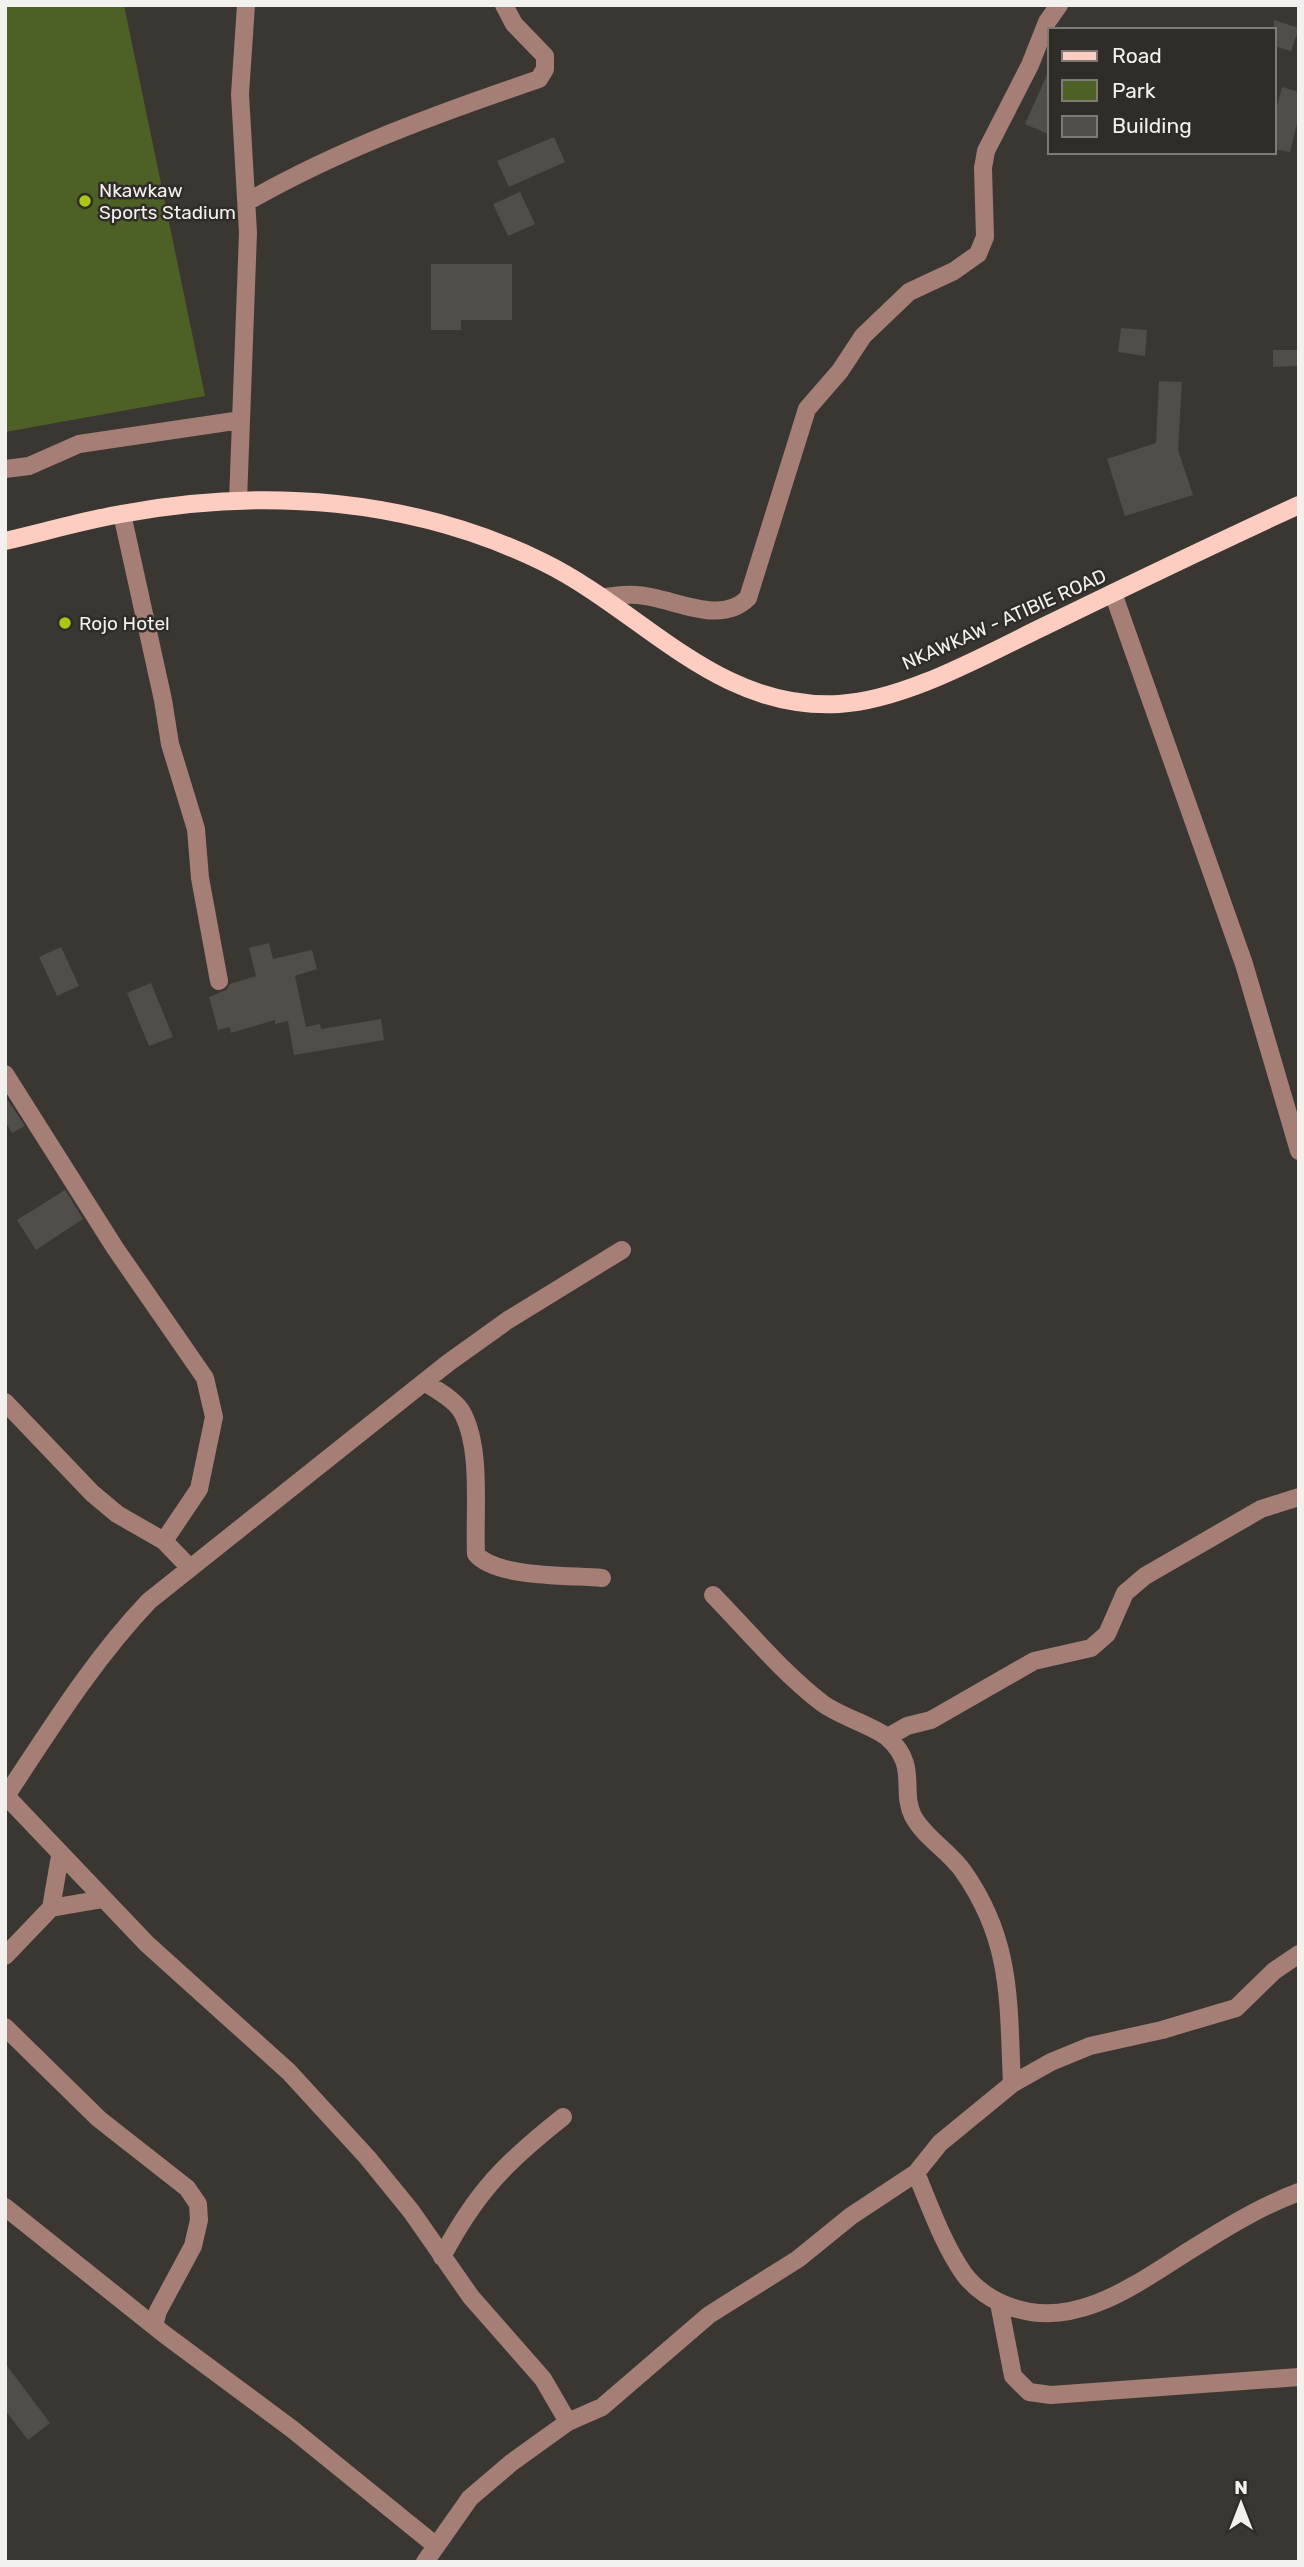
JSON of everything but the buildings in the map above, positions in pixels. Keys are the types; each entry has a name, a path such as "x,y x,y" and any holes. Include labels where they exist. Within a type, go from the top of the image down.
{"main road":[{"name":"NKAWKAW - ATIBIE ROAD","path":"5,541 122,514 238,501 318,501 415,517 505,545 545,563 604,597 665,645 730,683 798,701 839,704 876,698 922,682 1299,505"}],"street":[{"path":"238,501 247,202 240,94 246,5"},
{"path":"247,202 293,175 354,149 446,111 539,79 545,69 545,56 518,30 504,5"},
{"path":"604,597 636,594 709,610 739,607 748,598 807,410 840,371 863,336 909,292 954,271 978,254 985,237 983,168 986,151 1030,65 1047,22 1059,5"},
{"path":"5,469 29,466 79,444 242,421"},
{"path":"122,514 161,688 170,744 196,829 200,878 219,981"},
{"path":"1113,593 1244,964 1299,1151"},
{"path":"5,1074 115,1248 205,1378 214,1417 199,1489 164,1541"},
{"path":"568,2422 543,2379 471,2297 368,2157 289,2072 147,1944 60,1856 6,1796 82,1680 114,1639 149,1601 310,1470 508,1320 622,1250"},
{"path":"426,1383 463,1412 470,1433 475,1478 476,1553 483,1562 521,1571 602,1578"},
{"path":"5,1402 92,1493 117,1514 164,1541 190,1568"},
{"path":"888,1737 907,1726 931,1720 1034,1661 1091,1648 1107,1634 1125,1593 1145,1576 1261,1509 1299,1497"},
{"path":"713,1595 824,1705 888,1737 908,1770 911,1812 918,1824 964,1871 1002,1948 1007,1985 1012,2084"},
{"path":"5,1956 51,1908 60,1856"},
{"path":"51,1908 103,1899"},
{"path":"425,2562 470,2498 568,2422 602,2407 709,2315 798,2259 851,2216 916,2173 940,2143 1012,2084 1051,2062 1090,2046 1162,2030 1236,2008 1274,1971 1299,1954"},
{"path":"5,2027 99,2119 187,2188 198,2204 199,2220 193,2246 154,2326"},
{"path":"442,2257 465,2213 497,2175 563,2117"},
{"path":"916,2173 948,2247 965,2276 999,2303 1024,2312 1056,2314 1082,2308 1125,2291 1223,2229 1299,2192"},
{"path":"5,2207 154,2326 292,2429 435,2545"},
{"path":"999,2303 1013,2376 1029,2392 1051,2396 1299,2377"}],"green space":[{"name":"Nkawkaw Sports Stadium","path":"5,5 124,5 205,396 5,432"}],"place":[{"name":"Nkawkaw Sports Stadium","path":"85,201"},
{"name":"Rojo Hotel","path":"65,623"}]}
